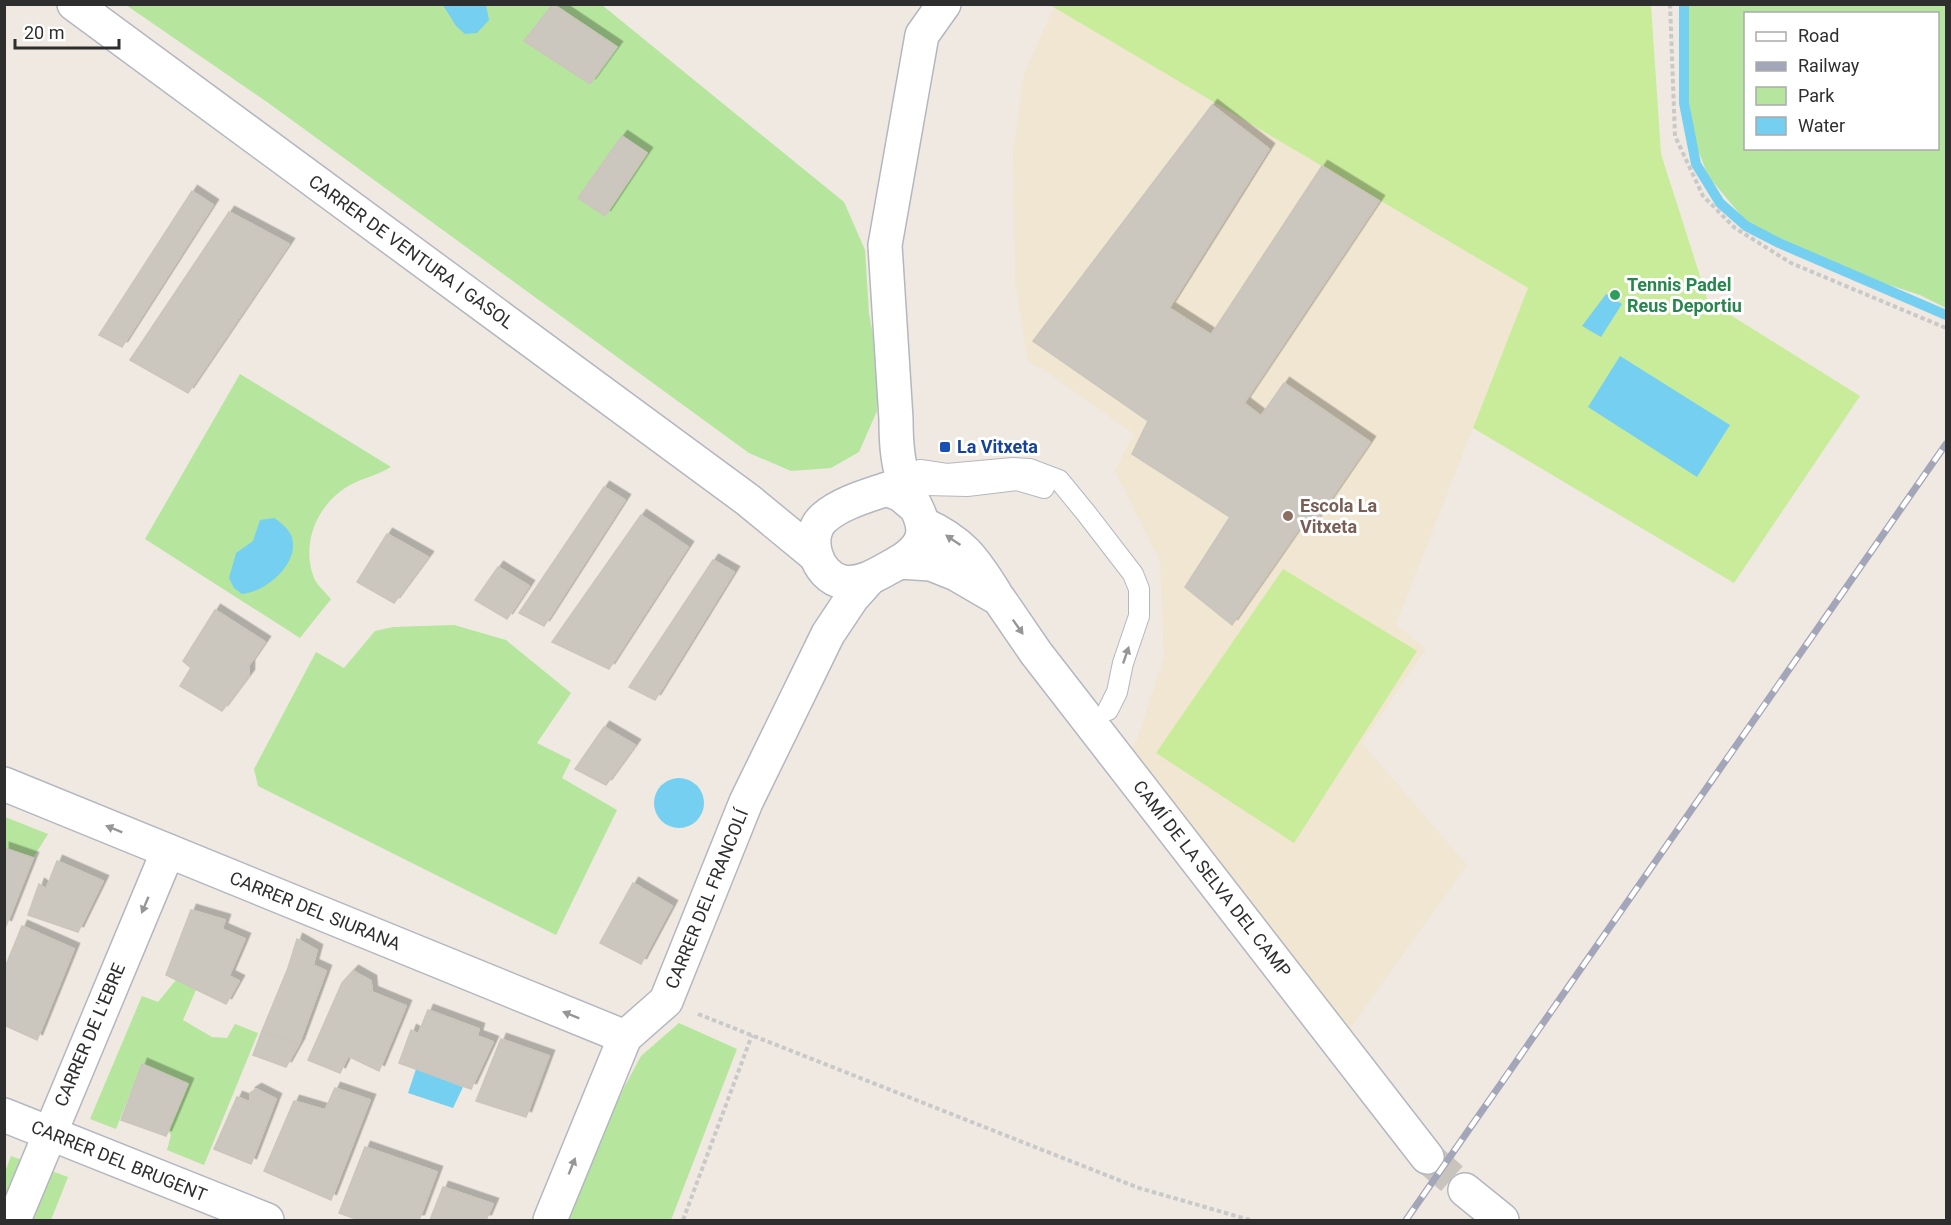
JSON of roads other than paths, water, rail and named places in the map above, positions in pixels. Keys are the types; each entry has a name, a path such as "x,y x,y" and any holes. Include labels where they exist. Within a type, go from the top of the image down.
{"street":[{"name":"CARRER DE VENTURA I GASOL","path":"74,4 748,500 823,566"},
{"path":"901,486 824,517 813,538 823,566 842,582 869,579 913,553 922,538 901,486 885,245 922,35 944,4"},
{"name":"CAMÍ DE LA SELVA DEL CAMP","path":"901,486 942,532 963,547 979,566 999,599 1093,709 1427,1157"},
{"name":"CARRER DE VENTURA I GASOL","path":"748,500 800,517 824,517"},
{"name":"CAMÍ DE LA SELVA DEL CAMP","path":"899,562 931,564 956,574 999,599"},
{"name":"CARRER DEL FRANCOLÍ","path":"823,566 833,603 828,634"},
{"name":"CARRER DEL FRANCOLÍ","path":"550,1221 625,1037 666,1001 746,802 828,634 852,598 869,579"},
{"name":"CARRER DEL SIURANA","path":"4,784 625,1037"},
{"name":"CARRER DE L'EBRE","path":"14,1221 168,851"},
{"name":"CARRER DEL BRUGENT","path":"4,1115 267,1221"},
{"path":"1465,1190 1502,1221"}],"lane":[{"path":"901,486 947,474 1013,468 1030,469 1059,480 1132,574 1140,589 1139,616 1123,663 1118,692 1093,709"},
{"path":"901,486 967,486 1017,480 1044,488"},
{"path":"967,486 990,491"}],"water":[{"path":"443,5 486,5 489,20 477,33 465,34 456,26"},
{"path":"1606,294 1622,304 1601,337 1582,326"},
{"path":"1620,356 1730,425 1697,477 1588,407"},
{"path":"274,518 291,535 293,545 287,565 271,582 242,594 234,588 229,578 236,553 253,541 260,520"},
{"path":"679,778 697,785 704,803 697,821 679,828 661,821 654,803 661,785"},
{"path":"416,1069 463,1087 453,1108 408,1093"}],"waterway":[{"path":"1684,4 1684,103 1696,164 1720,203 1746,226 1779,243 1946,315"}],"tunnel":[{"path":"1427,1157 1465,1190"}],"railway":[{"path":"1406,1220 1946,444"}],"place":[{"name":"Tennis Padel Reus Deportiu","path":"1615,295"},
{"name":"La Vitxeta","path":"945,447"},
{"name":"Escola La Vitxeta","path":"1288,516"}]}
